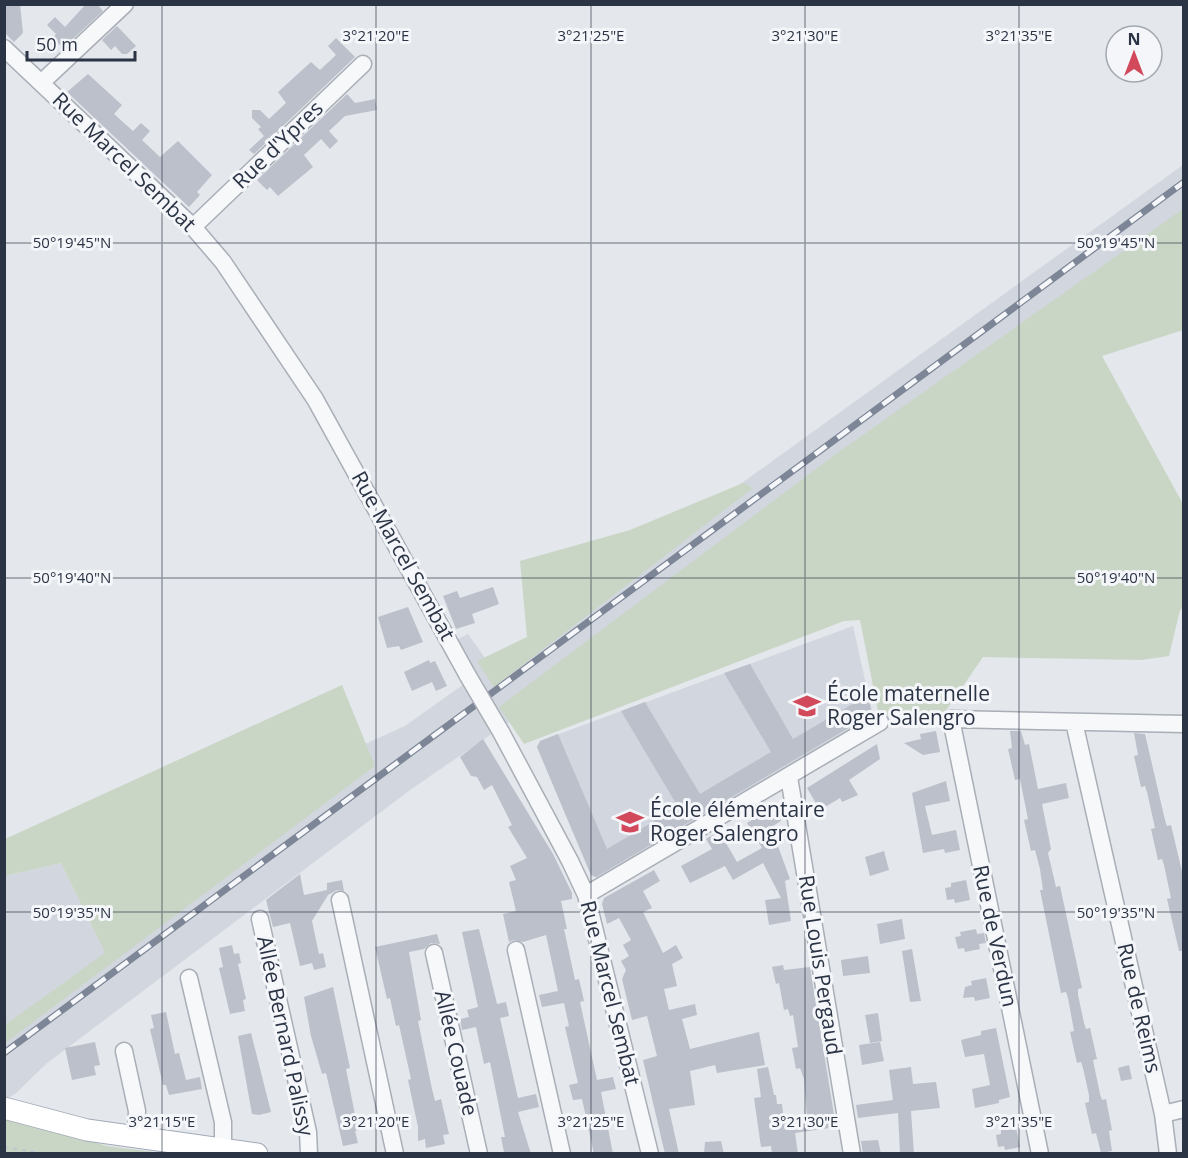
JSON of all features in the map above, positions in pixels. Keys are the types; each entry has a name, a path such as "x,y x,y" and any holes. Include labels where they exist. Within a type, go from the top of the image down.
{"main road":[{"path":"4,1108 69,1126 257,1154"}],"street":[{"path":"41,83 125,4"},
{"name":"Rue Marcel Sembat","path":"4,48 193,227 259,313 315,399 501,732 586,895 650,1154"},
{"name":"Rue d'Ypres","path":"193,227 363,64"},
{"name":"Rue de Verdun","path":"1040,1154 951,719 1074,722"},
{"path":"586,895 880,722"},
{"path":"1074,722 1184,724"},
{"name":"Rue de Reims","path":"1074,722 1163,1114 1168,1154"},
{"name":"Rue Louis Pergaud","path":"789,777 852,1154"},
{"path":"340,900 395,1154"},
{"name":"Allée Bernard Palissy","path":"260,919 308,1132 309,1154"},
{"path":"516,950 562,1154"},
{"name":"Allée Couade","path":"434,953 479,1154"},
{"path":"189,978 223,1122 223,1149"},
{"path":"124,1051 137,1111 136,1136"},
{"path":"1163,1114 1184,1109"}],"path":[{"path":"4,1147 46,1154"}],"shaded area":[{"path":"1183,165 1183,212 524,707 512,725 509,722 410,790 46,1064 16,1093 5,1100 5,876 61,863 103,949 365,744 405,726 464,684 474,674 458,639 468,634 485,658 488,669 646,552"},
{"name":"École élémentaire Roger Salengro","path":"853,626 873,716 598,878 591,875 537,747 540,741"}],"green space":[{"path":"1183,209 1183,330 1102,356 1183,504 1183,608 1180,610 1169,656 1141,660 983,657 945,712 879,716 860,620 844,621 524,744 499,707 833,456"},
{"path":"743,483 753,488 494,687 477,661 527,637 520,561 630,530"},
{"path":"342,685 375,766 5,1043 5,1025 105,953 61,863 5,876 5,839"},
{"path":"5,1117 107,1146 162,1153 5,1154"}],"building":[{"path":"4,4 20,4 23,33 14,42 4,32"},
{"path":"86,4 97,4 103,11 63,48 53,38 56,34 47,25 55,17 65,27"},
{"path":"117,26 136,46 127,54 122,54 115,46 111,50 102,40"},
{"path":"336,38 355,57 254,154 249,150 264,136 258,129 261,127 252,118 252,110 260,110 269,119 286,103 278,92 311,62 320,70 336,55 328,46"},
{"path":"88,74 122,105 114,114 133,131 141,123 150,131 142,140 160,157 178,141 212,175 197,192 200,195 189,207 67,92"},
{"path":"347,94 355,103 375,99 377,110 345,116 329,131 338,141 330,149 321,139 304,155 313,167 278,196 270,187 267,190 257,180"},
{"path":"493,587 499,604 472,614 475,623 456,629 443,596 457,591 460,598"},
{"path":"408,607 423,642 401,650 399,646 387,648 378,617"},
{"path":"429,660 430,663 435,661 447,686 436,691 432,682 412,691 404,672"},
{"path":"750,664 793,739 868,695 872,714 596,877 591,875 537,747 540,741 558,734 607,849 678,807 621,711 645,702 700,794 771,752 724,673"},
{"path":"936,731 940,752 923,755 904,743 921,739 920,734"},
{"path":"1010,731 1021,731 1025,745 1029,744 1038,789 1066,783 1069,798 1042,804 1051,849 1048,853 1056,887 1060,886 1082,988 1078,989 1078,995 1084,1023 1086,1029 1090,1028 1097,1059 1093,1060 1100,1094 1102,1100 1106,1099 1112,1130 1109,1131 1112,1151 1101,1153 1096,1133 1092,1134 1085,1103 1089,1102 1089,1095 1081,1062 1077,1063 1070,1032 1074,1031 1068,998 1066,992 1061,993 1040,890 1043,890 1040,869 1035,850 1031,851 1024,820 1028,819 1020,779 1015,780 1008,749 1012,748"},
{"path":"1134,733 1145,734 1165,820 1167,826 1171,825 1184,880 1184,951 1179,951 1167,899 1171,898 1164,865 1162,859 1158,860 1151,829 1155,828 1147,792 1145,786 1141,787 1134,756 1138,755"},
{"path":"483,739 553,854 572,893 572,899 561,901 567,929 564,929 575,980 579,979 584,1001 580,1002 597,1080 613,1077 616,1089 601,1092 613,1154 594,1154 582,1099 573,1100 569,1085 578,1083 565,1027 569,1026 564,1003 542,1007 539,995 558,991 546,935 523,942 514,940 509,942 503,914 516,911 509,882 516,880 510,866 527,858 508,827 512,825 492,785 484,790 477,777 471,776 460,757"},
{"path":"877,744 880,759 849,780 858,795 842,802 840,798 820,810 807,788"},
{"path":"946,781 950,801 925,806 932,835 956,830 960,850 945,853 944,849 923,853 912,793"},
{"path":"773,807 781,821 771,827 790,879 785,881 791,921 769,925 765,900 781,898 763,863 733,880 725,866 690,883 681,866 712,849 706,839 719,831 737,862 762,848 747,823"},
{"path":"884,851 889,870 870,876 865,857"},
{"path":"654,870 660,881 643,891 652,908 643,912 663,953 676,945 683,958 672,964 677,986 664,989 669,1010 695,1004 697,1015 682,1019 690,1049 759,1032 765,1065 717,1073 715,1065 690,1071 695,1105 669,1109 679,1154 665,1154 643,1060 657,1056 647,1016 632,1020 622,979 626,970 621,961 629,956 623,945 631,940 619,918 607,924 602,904 604,898"},
{"path":"300,874 304,895 327,890 327,883 342,880 344,891 337,890 328,895 312,921 319,954 323,953 326,967 314,970 312,963 300,966 290,923 273,927 266,900"},
{"path":"966,880 970,900 955,903 954,899 947,900 945,888 951,887 951,883"},
{"path":"902,919 905,939 880,944 877,924"},
{"path":"479,929 497,1004 506,1002 509,1016 500,1018 518,1098 536,1094 539,1107 518,1112 531,1154 504,1152 501,1137 505,1137 490,1062 484,1064 476,1027 462,1030 460,1019 469,1017 467,1010 478,1007 462,932"},
{"path":"976,929 977,934 984,933 986,943 979,944 980,949 965,952 964,948 958,949 955,937 961,936 960,932"},
{"path":"437,934 440,944 431,943 424,949 409,952 421,1020 418,1021 432,1089 435,1101 441,1099 449,1134 443,1135 445,1144 426,1148 425,1139 418,1141 418,1127 408,1080 411,1079 399,1025 396,1026 390,998 387,999 375,947"},
{"path":"232,945 234,954 239,953 241,963 238,964 246,999 243,1000 245,1011 230,1014 219,968 223,967 219,948"},
{"path":"912,949 921,1001 910,1002 902,951"},
{"path":"868,956 870,973 843,976 841,960"},
{"path":"783,965 784,970 810,967 836,1127 795,1133 798,1154 772,1154 771,1146 761,1147 754,1098 761,1097 757,1069 768,1067 777,1104 782,1104 784,1121 807,1117 804,1079 800,1068 796,1069 792,1048 798,1047 793,1015 790,1016 788,1009 784,1010 779,983 776,984 772,967"},
{"path":"986,978 990,998 975,1001 974,997 963,998 965,987 972,985 971,981"},
{"path":"333,987 350,1068 346,1069 358,1130 355,1131 358,1143 343,1146 326,1073 322,1074 311,1036 304,997"},
{"path":"166,1012 175,1054 179,1053 186,1080 200,1077 202,1089 169,1095 166,1085 163,1085 150,1029 154,1028 151,1015"},
{"path":"878,1013 882,1041 870,1043 865,1015"},
{"path":"996,1028 1010,1097 999,1100 999,1103 975,1108 972,1089 990,1085 984,1054 965,1057 961,1040 981,1035 981,1031"},
{"path":"251,1033 271,1112 259,1115 252,1114 238,1036"},
{"path":"95,1042 100,1065 94,1066 96,1075 72,1080 65,1048"},
{"path":"880,1042 884,1061 862,1065 859,1045"},
{"path":"1129,1065 1132,1079 1121,1081 1118,1068"},
{"path":"911,1067 913,1084 936,1082 940,1108 911,1111 914,1154 900,1154 898,1113 858,1118 856,1105 893,1100 889,1070"},
{"path":"1016,1127 1020,1147 1005,1150 1004,1146 998,1147 996,1135 1001,1134 1001,1130"},
{"path":"878,1140 881,1154 863,1154 861,1141"},
{"path":"721,1141 724,1154 704,1154 705,1142"}],"railway":[{"path":"4,1053 1184,182"}],"place":[{"name":"École maternelle Roger Salengro","path":"807,706"},
{"name":"École élémentaire Roger Salengro","path":"630,822"}]}
